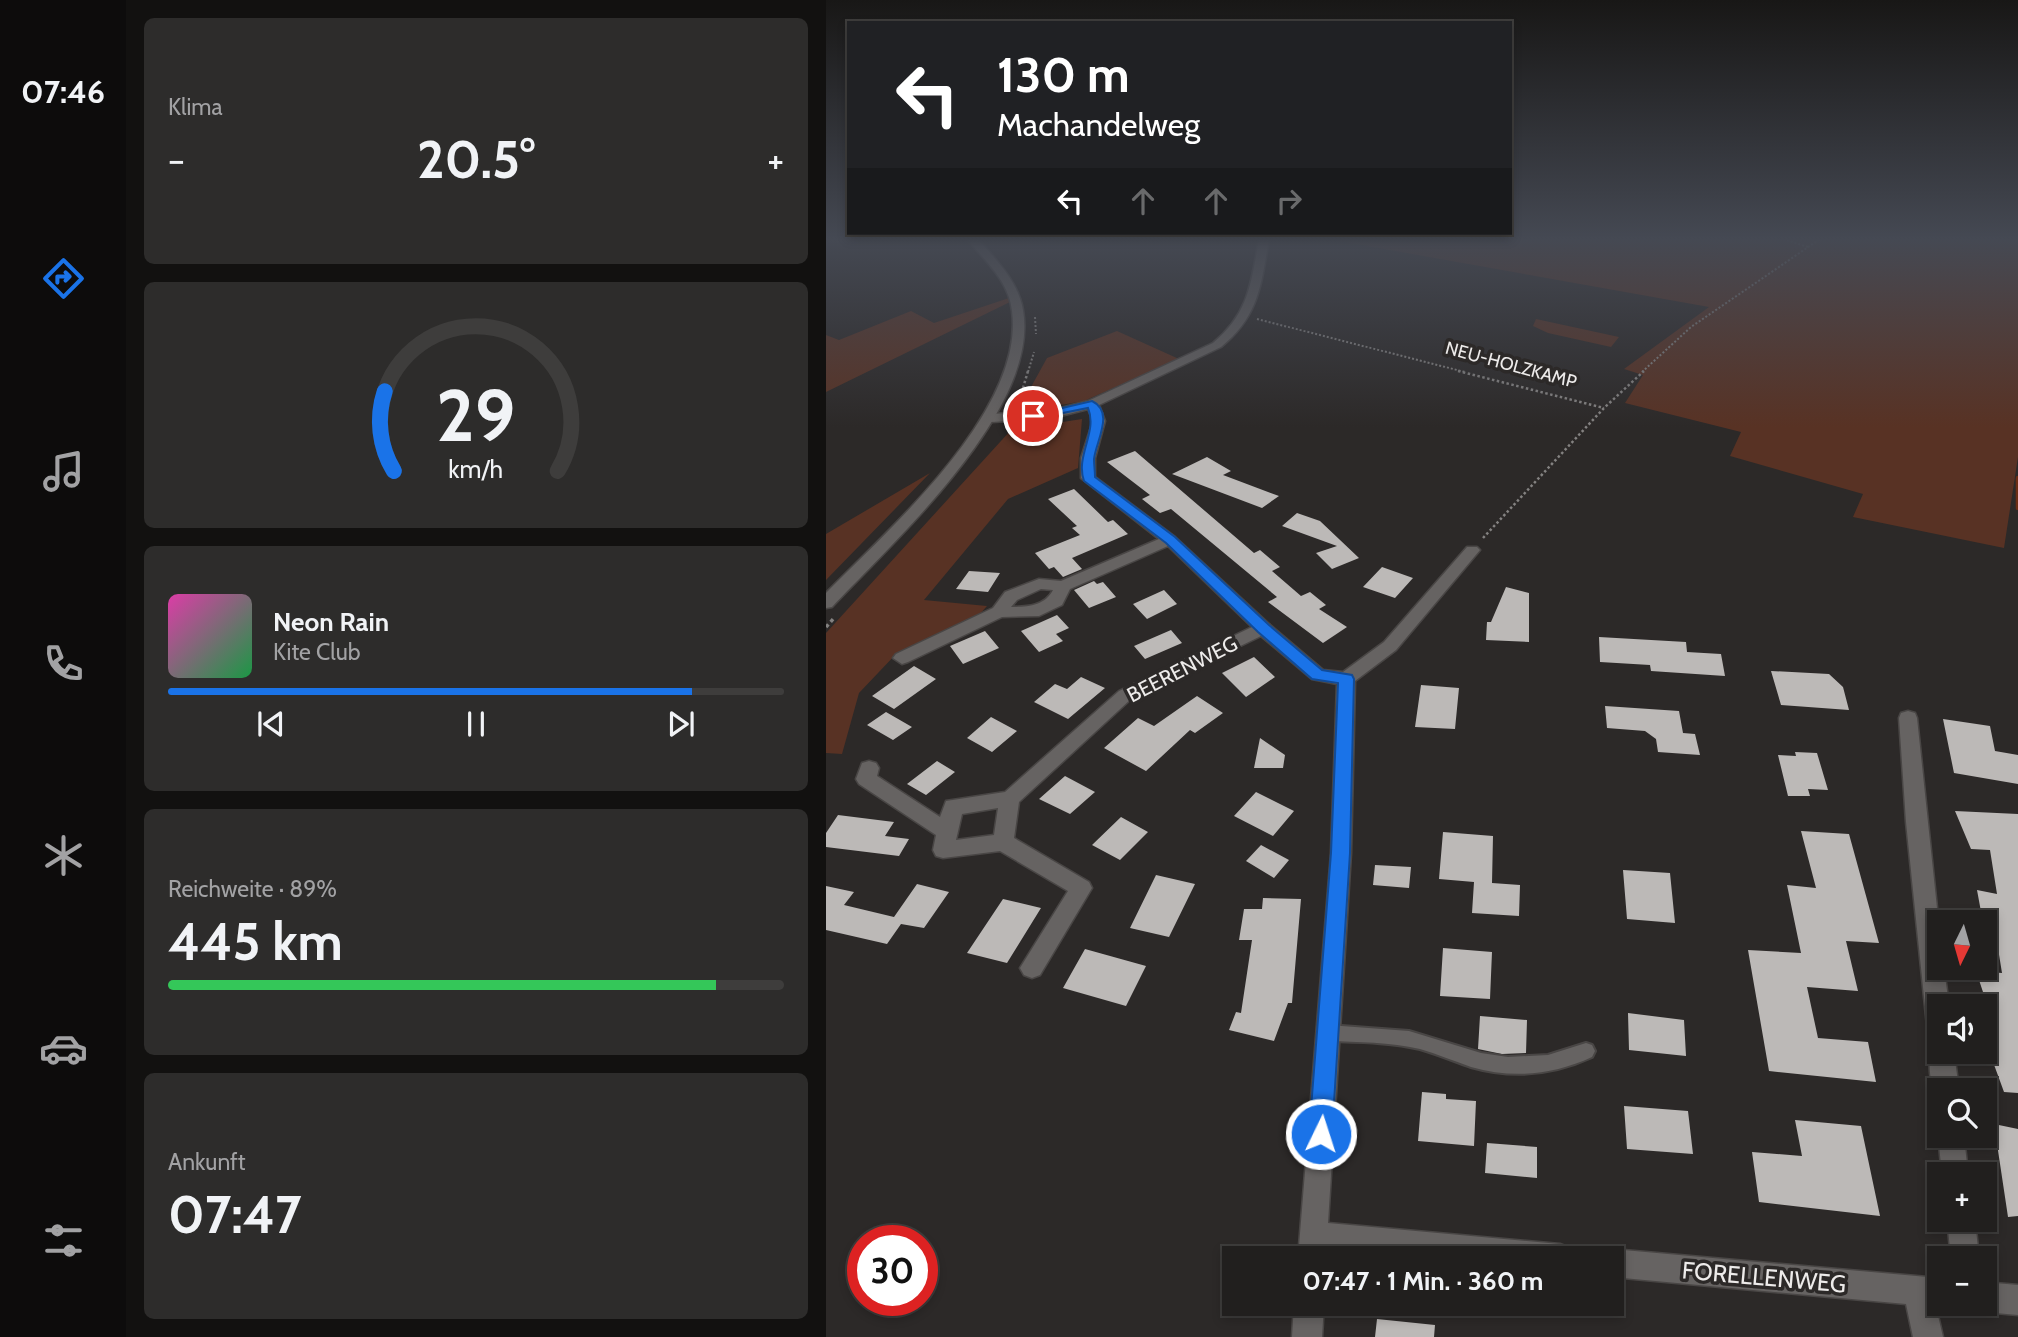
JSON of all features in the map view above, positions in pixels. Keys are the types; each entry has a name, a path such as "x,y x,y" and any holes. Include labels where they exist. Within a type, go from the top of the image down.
{"street":[{"path":"826,603 961,460 991,418 1012,377 1021,342 1016,301"},
{"path":"991,418 1049,415 1092,404 1217,345 1236,332 1252,301"},
{"path":"1092,404 1099,421 1088,458 1088,478 1170,540 1318,675 1346,679 1391,646 1472,550"},
{"path":"999,612 1011,596 1039,584 1063,586 1170,540"},
{"path":"902,658 999,612 1033,611 1056,601 1063,586"},
{"name":"BEERENWEG","path":"1010,799 1125,695 1264,628"},
{"path":"1312,1246 1341,853 1346,679"},
{"path":"1908,718 1915,810 1935,994"},
{"path":"869,768 866,779 947,832"},
{"path":"1003,842 1010,799 953,807 943,850 1003,842 1081,887 1032,968"},
{"name":"FORELLENWEG","path":"1624,1264 1927,1292"},
{"path":"1997,1298 2018,1300"},
{"path":"1307,1337 1308,1316"},
{"name":"FORELLENWEG","path":"1928,1316 1928,1337"}],"lane":[{"path":"1328,1033 1409,1039 1432,1043 1481,1061 1513,1065 1538,1066 1564,1062 1586,1051"}],"path":[{"path":"1472,550 1604,408 1691,327 1728,301"},
{"name":"NEU-HOLZKAMP","path":"1245,317 1275,322 1604,408"}],"shaded area":[{"path":"999,301 1010,301 826,392 826,335 839,340 911,311 934,323"},
{"path":"1678,301 2018,301 2018,457 2004,548 1853,517 1863,494 1730,456 1741,432 1625,403 1643,375 1624,369 1709,307"},
{"path":"1536,319 1619,337 1611,347 1548,333 1533,326"},
{"path":"1117,331 1179,359 1084,401 1049,407 1020,407 1047,358"},
{"path":"1082,419 1078,468 1008,499 924,600 987,606 980,614 897,653 859,693 842,754 826,753 826,633 1011,430"},
{"path":"930,473 826,580 826,534"}],"building":[{"path":"1135,451 1254,553 1260,550 1280,567 1272,571 1301,596 1310,592 1326,605 1319,609 1347,627 1323,643 1268,602 1277,597 1171,509 1160,513 1142,499 1150,495 1107,462"},
{"path":"1207,457 1231,471 1223,475 1279,496 1262,508 1172,474"},
{"path":"1074,489 1108,522 1113,520 1128,534 1072,558 1082,569 1063,577 1054,567 1049,569 1035,553 1080,535 1072,528 1077,526 1048,499"},
{"path":"1297,513 1320,521 1359,558 1332,569 1316,553 1337,546 1282,526"},
{"path":"1382,567 1413,578 1395,598 1363,587"},
{"path":"969,571 1000,573 988,592 956,589"},
{"path":"1094,581 1097,584 1103,582 1116,597 1089,608 1074,590"},
{"path":"1506,587 1529,593 1529,642 1486,640 1487,622 1491,622"},
{"path":"1164,590 1177,604 1147,619 1133,604"},
{"path":"1057,615 1069,628 1056,634 1063,641 1039,652 1021,631"},
{"path":"1171,630 1182,643 1145,659 1134,646"},
{"path":"985,631 999,648 963,664 950,646"},
{"path":"1599,637 1686,642 1687,652 1721,654 1725,676 1651,671 1650,665 1600,662"},
{"path":"1254,657 1275,677 1246,697 1222,673"},
{"path":"914,666 936,679 894,709 872,696"},
{"path":"1771,671 1829,674 1843,687 1849,710 1781,705"},
{"path":"1081,677 1105,688 1068,719 1034,702 1055,684 1067,689"},
{"path":"1421,685 1459,688 1455,729 1415,727"},
{"path":"1197,696 1223,713 1195,733 1190,730 1146,771 1104,748 1138,718 1154,726"},
{"path":"1605,706 1679,711 1683,733 1695,734 1700,755 1658,752 1656,739 1645,731 1607,728"},
{"path":"886,712 912,727 893,740 867,725"},
{"path":"991,717 1017,731 992,752 967,738"},
{"path":"1943,719 1990,726 1995,751 2018,755 2018,784 1954,773"},
{"path":"1260,738 1285,755 1283,768 1254,768"},
{"path":"1795,752 1817,753 1828,790 1808,789 1810,796 1788,796 1778,755 1796,756"},
{"path":"937,761 955,772 926,795 907,784"},
{"path":"1065,776 1095,792 1070,814 1039,799"},
{"path":"1256,792 1294,811 1273,836 1234,816"},
{"path":"1955,811 2018,814 2018,1093 2004,1092 1994,1064 1997,1064 1997,994 1984,994 1979,980 1997,980 1997,973 2002,973 1997,942 1997,910 1981,910 1977,890 1997,894 1990,850 1971,849"},
{"path":"838,815 894,822 885,836 909,839 899,856 826,847 826,833"},
{"path":"1121,817 1148,832 1120,860 1092,845"},
{"path":"1801,831 1849,834 1879,943 1846,941 1858,991 1807,987 1818,1038 1868,1042 1876,1082 1769,1071 1748,950 1801,953 1787,885 1816,888"},
{"path":"1443,832 1493,836 1492,883 1520,885 1519,916 1472,913 1474,882 1439,879"},
{"path":"1261,845 1289,860 1274,878 1246,861"},
{"path":"1375,865 1411,867 1409,888 1373,885"},
{"path":"1623,870 1670,873 1675,923 1627,919"},
{"path":"1156,875 1195,884 1169,937 1130,928"},
{"path":"917,884 949,892 924,928 901,924 887,944 826,930 826,886 854,892 844,905 894,917"},
{"path":"1263,898 1301,899 1292,1003 1288,1003 1274,1041 1229,1030 1236,1012 1241,1013 1252,940 1239,940 1244,909 1262,909"},
{"path":"1003,899 1041,908 1007,963 967,953"},
{"path":"1443,948 1492,952 1490,999 1440,996"},
{"path":"1085,949 1146,966 1126,1006 1063,988"},
{"path":"1628,1013 1684,1020 1686,1056 1629,1050"},
{"path":"1480,1016 1527,1020 1526,1053 1502,1054 1478,1049"},
{"path":"1422,1092 1446,1094 1446,1099 1476,1101 1474,1146 1418,1141"},
{"path":"1624,1106 1688,1111 1693,1154 1627,1149"},
{"path":"1795,1120 1861,1126 1880,1216 1759,1202 1752,1152 1802,1156"},
{"path":"1997,1125 2018,1129 2018,1216 2008,1217 1997,1144"},
{"path":"1487,1143 1537,1147 1537,1178 1485,1173"},
{"path":"1377,1319 1435,1325 1434,1337 1375,1337"}],"waterway":[{"path":"2018,478 2018,508"}],"route":[{"path":"1033,416 1049,415 1092,404 1099,421 1088,458 1088,478 1170,540 1318,675 1346,679 1341,853 1321,1134"}]}
